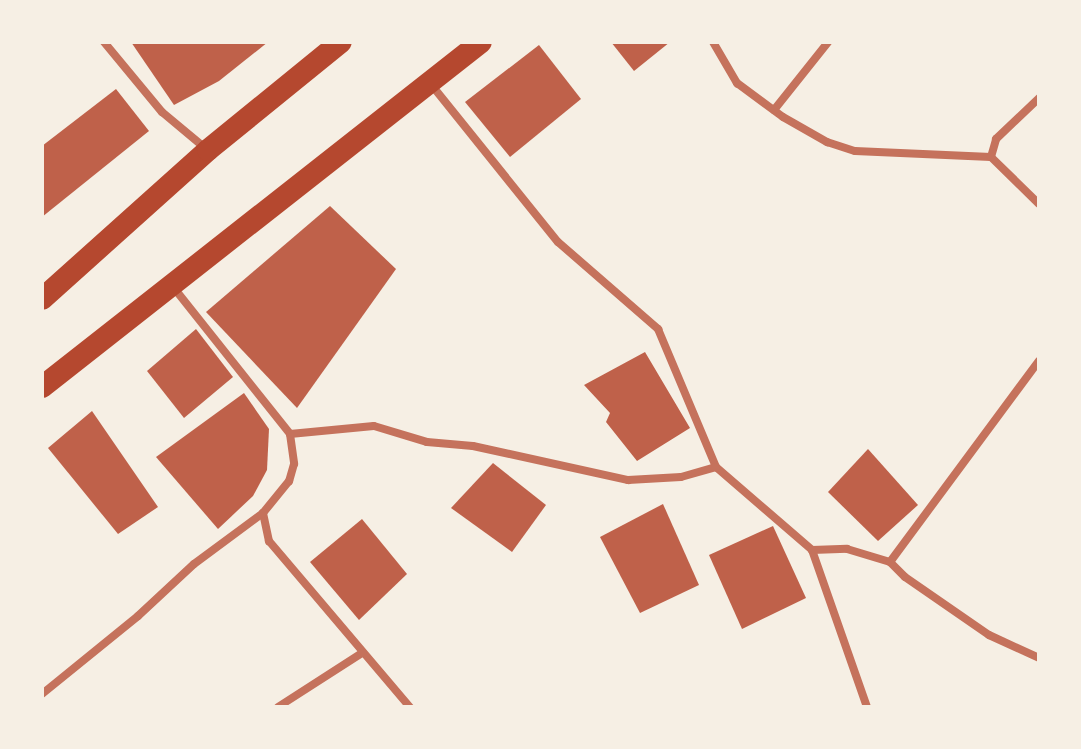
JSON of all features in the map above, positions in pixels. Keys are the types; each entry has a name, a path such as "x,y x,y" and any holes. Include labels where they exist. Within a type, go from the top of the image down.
{"highway":[{"path":"42,299 208,150 341,42"},
{"path":"42,387 481,42"}],"street":[{"path":"104,42 162,112 208,150"},
{"path":"713,42 737,83 827,142 855,151 991,157 1039,204"},
{"path":"774,110 828,42"},
{"path":"429,83 558,242 658,329 716,467 812,550 867,707"},
{"path":"991,157 996,139 1039,98"},
{"path":"42,694 116,635 194,564 263,513 289,481 294,464 290,434 172,286"},
{"path":"890,562 1039,361"},
{"path":"290,434 374,426 427,442 473,446 628,480 681,477 716,467"},
{"path":"263,513 269,541 274,549 410,707"},
{"path":"812,550 847,549 890,562 905,577 989,635 1039,658"},
{"path":"278,707 362,653"}],"building":[{"path":"131,42 268,42 219,81 174,105"},
{"path":"611,42 670,42 634,71"},
{"path":"539,45 581,99 510,157 465,102"},
{"path":"116,89 149,131 42,217 42,146"},
{"path":"330,206 396,269 297,408 206,312"},
{"path":"196,329 233,377 184,418 147,371"},
{"path":"645,352 690,428 637,461 606,422 610,413 584,385"},
{"path":"244,393 269,429 267,470 253,496 218,529 156,457"},
{"path":"92,411 158,507 118,534 48,448"},
{"path":"868,449 918,505 878,541 828,492"},
{"path":"493,463 546,505 512,552 451,508"},
{"path":"663,504 699,585 640,613 600,537"},
{"path":"362,519 407,574 359,620 310,562"},
{"path":"773,526 806,598 742,629 709,555"}]}
